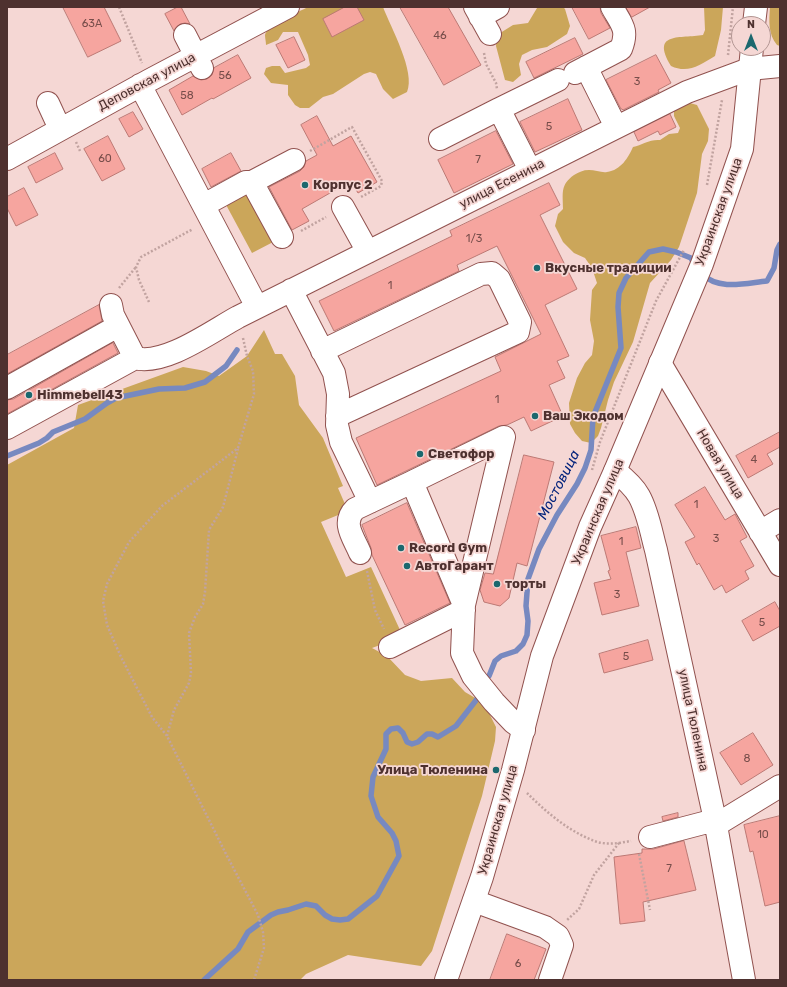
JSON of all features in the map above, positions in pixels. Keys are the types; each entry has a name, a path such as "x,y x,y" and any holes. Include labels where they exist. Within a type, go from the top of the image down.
{"street":[{"name":"Деповская улица","path":"7,159 36,153 60,130 145,82 199,63 260,14 288,7"},
{"path":"440,139 621,48 625,39 625,31 612,7"},
{"path":"185,35 199,63"},
{"name":"улица Есенина","path":"135,358 142,360 156,358 184,347 257,307 616,127 687,92 726,77 751,58 780,66"},
{"name":"Украинская улица","path":"446,980 482,877 524,730 542,656 590,527 615,472 698,272 742,149 751,58"},
{"path":"573,73 616,127"},
{"path":"145,82 169,119 207,212 257,307"},
{"path":"48,103 60,130"},
{"path":"500,109 530,170"},
{"path":"207,212 246,182 252,182 294,160"},
{"path":"252,182 282,237"},
{"path":"343,207 368,252"},
{"path":"322,351 481,274 492,273 499,279 520,322 518,332 337,416"},
{"path":"291,290 334,373 338,394 337,424 341,442 370,502"},
{"path":"7,428 135,358 112,315 111,304"},
{"path":"7,388 118,326"},
{"name":"Новая улица","path":"660,363 780,565"},
{"path":"360,553 348,524 350,514 355,509 504,437 464,607 462,653 473,676 494,702 513,722 524,730"},
{"name":"улица Тюленина","path":"615,472 622,477 639,495 645,509 656,550 715,822 744,980"},
{"path":"412,482 464,607"},
{"path":"760,532 780,520"},
{"path":"392,645 464,607"},
{"path":"644,844 715,822 780,786"},
{"path":"474,901 548,929 558,936 562,945 550,980"}],"path":[{"path":"119,7 145,82"},
{"path":"707,186 726,77 733,7"},
{"path":"486,23 486,64 496,83 500,109"},
{"path":"282,237 286,239 381,186 382,181 352,127 294,160"},
{"path":"111,304 117,290 136,267 141,257 207,212"},
{"path":"136,267 139,280 149,302"},
{"path":"167,736 174,710 188,683 191,673 189,633 195,617 203,604 209,530 223,507 254,394 253,371 247,356 238,317"},
{"path":"238,448 162,506 129,542 107,584 103,601 106,625 121,657 152,717 167,736 258,915 263,932 264,948 254,980"},
{"path":"360,553 368,573 375,610 392,645"},
{"path":"524,800 526,793 546,812 592,841 608,844 619,843 594,875 578,909 568,920 548,929"},
{"path":"644,844 650,910"}],"shaded area":[{"path":"308,7 383,7 405,62 409,83 407,92 393,99 383,89 376,74 370,72 364,74 333,94 323,97 309,108 300,108 295,105 288,95 288,85 271,83 264,74 266,68 272,66 280,66 285,73 306,68 310,65 308,55 298,32 283,32 278,40 266,45 265,35 271,27 277,23"},
{"path":"563,7 565,9 570,26 567,34 547,47 532,50 522,55 519,64 521,75 513,82 505,80 496,46 497,35 513,25 528,23 537,8"},
{"path":"704,7 723,7 721,30 715,56 688,69 671,66 665,55 664,47 666,42 678,37 703,35 705,30"},
{"path":"770,7 780,7 780,46 777,45 772,36 771,16 769,16"},
{"path":"686,102 697,105 709,129 708,141 702,154 697,193 679,247 671,260 650,283 633,342 614,382 598,436 591,443 582,441 570,424 569,403 577,378 585,363 592,355 594,341 590,320 592,290 597,283 592,268 585,258 574,253 563,242 555,226 558,214 563,209 564,186 566,182 581,171 612,171 620,166 629,155 633,147 649,141 660,140 669,134 678,133 680,128 674,116 674,107"},
{"path":"249,188 277,240 252,253 224,201"},
{"path":"264,330 275,354 282,354 295,376 299,405 323,438 343,486 338,488 348,511 321,522 346,577 371,567 400,630 380,645 372,648 387,656 405,675 421,681 452,678 465,692 477,699 489,713 496,727 495,741 482,796 432,951 421,966 348,955 306,974 300,980 7,980 7,465 74,428 78,405 183,367 206,371 219,376 247,356"}],"building":[{"path":"63,7 104,7 121,41 88,57"},
{"path":"178,7 181,7 190,24 180,24 174,31 165,14"},
{"path":"345,7 357,7 364,20 332,37 323,19"},
{"path":"400,7 448,7 481,65 444,85"},
{"path":"572,7 600,7 601,13 610,28 589,39"},
{"path":"626,7 650,7 632,17"},
{"path":"294,37 305,60 288,68 276,45"},
{"path":"575,38 583,54 534,78 526,62"},
{"path":"238,55 251,78 182,115 169,90 193,76 201,80 207,79 212,75 214,68"},
{"path":"656,55 671,83 658,90 659,92 623,110 621,109 606,80"},
{"path":"568,99 582,130 535,152 520,122"},
{"path":"133,112 143,129 129,137 119,119"},
{"path":"670,114 676,127 660,135 658,131 638,141 634,132"},
{"name":"Корпус 2","path":"317,116 333,146 351,136 377,182 358,193 351,181 302,209 309,221 292,230 269,187 300,171 304,167 306,161 317,155 301,125"},
{"path":"496,131 513,164 454,193 438,160"},
{"path":"108,136 125,169 102,181 84,149"},
{"path":"55,153 63,169 36,183 28,167"},
{"path":"231,153 241,171 211,187 202,169"},
{"path":"549,183 560,205 540,215 577,289 545,305 569,356 557,361 565,378 549,385 563,416 531,431 524,417 507,425 499,426 377,485 356,438 501,371 495,357 541,334 497,246 457,265 459,271 334,331 319,301 452,236 450,231"},
{"path":"24,188 38,215 16,226 7,208 7,197"},
{"path":"99,305 102,321 7,374 7,355"},
{"path":"113,343 118,353 7,414 7,400 13,399"},
{"path":"780,432 780,447 767,454 773,464 748,478 736,456"},
{"path":"524,455 554,462 527,566 517,563 509,598 500,606 484,602 480,590 485,573 493,574"},
{"path":"705,487 725,520 735,514 747,537 740,541 754,566 745,571 749,579 726,593 722,585 714,590 699,563 697,565 685,542 695,537 675,505"},
{"name":"АвтоГарант","path":"407,503 450,603 405,625 372,555 371,548 362,525"},
{"path":"636,527 641,548 626,552 639,606 602,615 594,583 611,579 601,536"},
{"path":"775,602 780,611 780,626 753,641 742,621"},
{"path":"648,640 653,660 604,673 599,654"},
{"path":"753,733 773,765 741,785 720,753"},
{"path":"678,813 678,817 663,821 662,817"},
{"path":"780,816 780,902 765,906 753,851 750,852 744,825"},
{"path":"684,841 696,890 643,902 645,921 620,924 614,857 642,853 642,849 653,849"},
{"path":"507,934 546,949 534,980 490,980"}],"waterway":[{"name":"Мостовица","path":"702,274 716,283 733,285 767,281 774,268 777,250 780,244"},
{"name":"Мостовица","path":"489,676 495,661 501,656 516,651 523,644 527,635 528,621 526,606 528,579 539,549 585,468 591,450 593,417 621,348 618,307 619,293 626,278 649,252 663,249 691,258 695,266"},
{"path":"7,456 39,443 53,432 85,419 116,398 159,389 185,388 205,382 226,366 237,350"},
{"name":"Мостовица","path":"204,980 238,949 248,932 271,915 306,904 316,906 325,915 332,919 348,919 377,896 399,856 396,841 392,833 378,817 371,796 373,777 386,749 386,734 391,729 398,728 403,733 407,742 412,744 418,742 427,734 432,734 438,737 456,726 477,699"}],"place":[{"name":"Корпус 2","path":"305,185"},
{"name":"Вкусные традиции","path":"537,268"},
{"name":"Himmebell43","path":"29,395"},
{"name":"Ваш Экодом","path":"535,416"},
{"name":"Светофор","path":"420,454"},
{"name":"Record Gym","path":"401,548"},
{"name":"АвтоГарант","path":"407,566"},
{"name":"торты","path":"497,584"},
{"name":"Улица Тюленина","path":"496,770"}]}
